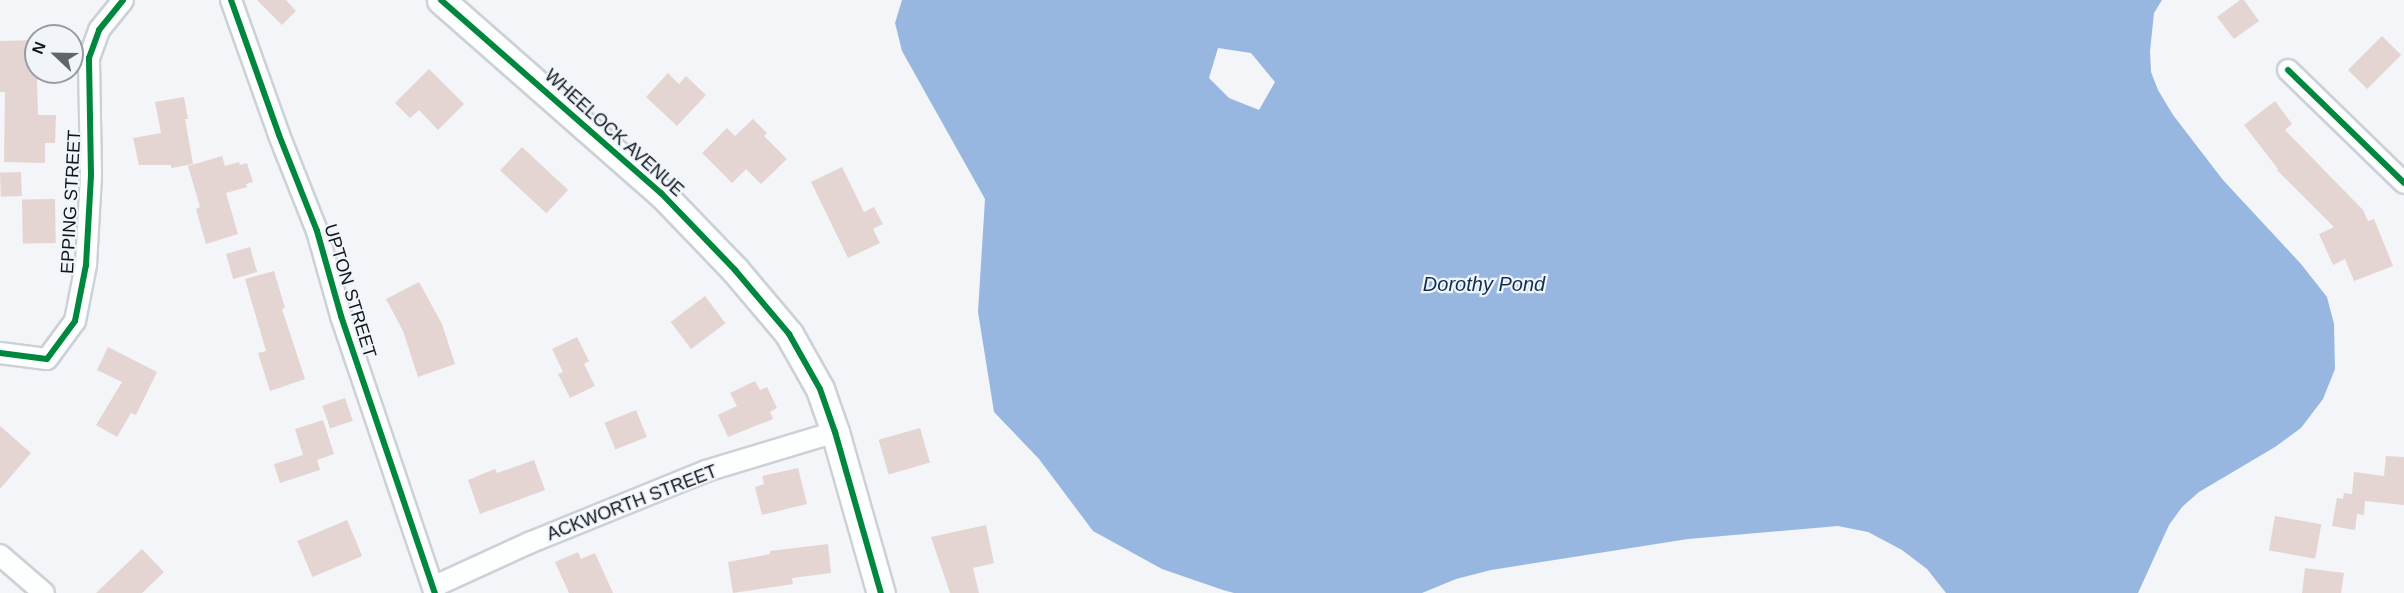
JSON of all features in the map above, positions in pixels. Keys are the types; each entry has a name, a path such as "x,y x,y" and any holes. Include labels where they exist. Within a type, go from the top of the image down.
{"street":[{"name":"EPPING STREET","path":"0,353 47,359 75,321 86,266 91,175 89,58 99,30 123,0"},
{"name":"UPTON STREET","path":"231,0 279,135 317,231 341,316 434,590"},
{"name":"WHEELOCK AVENUE","path":"441,0 661,193 735,270 789,334 820,389 835,432 881,593"},
{"path":"2288,70 2404,183"},
{"name":"ACKWORTH STREET","path":"434,590 529,543 684,480 835,432"},
{"path":"0,555 44,593"}],"water":[{"name":"Dorothy Pond","path":"902,0 2162,0 2154,13 2150,51 2151,72 2158,90 2173,115 2223,180 2301,264 2327,297 2334,324 2335,369 2323,399 2301,428 2275,447 2199,492 2182,507 2169,525 2138,593 1946,593 1927,569 1902,550 1868,532 1838,526 1688,539 1491,570 1456,579 1422,593 1234,593 1162,569 1093,531 1039,459 994,412 978,312 985,199 902,51 895,23","holes":["1218,48 1251,53 1275,82 1259,110 1229,98 1209,78"]}],"building":[{"path":"257,0 286,0 296,11 282,25"},
{"path":"2240,0 2244,0 2259,21 2234,39 2217,17"},
{"path":"2382,36 2401,55 2367,89 2348,70"},
{"path":"24,40 24,84 37,84 38,115 56,115 55,143 45,143 45,163 4,162 5,92 0,92 0,41"},
{"path":"429,69 464,104 438,130 419,110 410,118 395,103"},
{"path":"668,73 679,84 686,76 706,95 677,126 646,97"},
{"path":"184,97 188,119 185,119 193,164 171,168 171,165 139,165 133,138 161,133 155,102"},
{"path":"2275,101 2292,124 2285,130 2363,210 2368,221 2374,219 2393,266 2354,281 2345,259 2333,265 2319,234 2334,227 2277,170 2244,125"},
{"path":"753,119 767,133 764,136 787,159 761,184 746,169 732,183 702,153 727,128 735,136"},
{"path":"522,147 568,190 546,213 500,170"},
{"path":"222,156 225,166 239,162 240,165 247,163 253,182 246,184 247,187 226,193 238,234 206,244 196,209 200,207 188,166"},
{"path":"842,167 864,212 874,207 883,224 873,229 880,243 848,258 811,182"},
{"path":"21,172 22,196 1,197 0,173"},
{"path":"55,199 56,243 23,244 22,200"},
{"path":"250,247 257,272 233,279 226,254"},
{"path":"274,271 285,308 282,309 305,379 270,391 258,353 266,351 245,279"},
{"path":"419,282 442,324 455,364 418,377 403,331 386,299"},
{"path":"705,296 725,323 691,349 671,322"},
{"path":"577,337 589,361 584,364 595,386 570,398 558,374 563,372 552,349"},
{"path":"108,347 157,372 136,415 131,413 117,437 96,425 122,382 97,370"},
{"path":"755,381 760,390 767,387 777,408 770,412 773,419 728,437 718,415 737,406 730,393"},
{"path":"345,398 353,421 330,429 322,406"},
{"path":"636,410 647,437 615,450 604,423"},
{"path":"323,420 334,454 317,460 320,470 280,483 274,464 303,455 295,429"},
{"path":"0,426 31,453 0,489"},
{"path":"920,428 930,463 889,474 879,440"},
{"path":"2386,456 2404,457 2404,505 2365,501 2364,515 2357,514 2355,530 2332,526 2337,498 2343,499 2344,493 2352,494 2354,472 2384,476"},
{"path":"534,460 545,490 480,514 468,480 495,469 497,473"},
{"path":"798,468 807,504 762,515 755,487 764,484 762,476"},
{"path":"2275,516 2321,524 2315,559 2269,550"},
{"path":"347,520 362,556 313,577 297,541"},
{"path":"986,525 994,563 973,568 979,593 950,593 931,537"},
{"path":"828,544 831,573 792,578 793,584 733,593 728,562 770,554 770,551"},
{"path":"142,549 164,572 142,593 96,593"},
{"path":"578,552 581,559 595,553 613,593 569,593 555,562"},
{"path":"2305,568 2344,573 2341,593 2302,593"}],"cycle path":[{"path":"0,353 47,359 75,321 86,265 91,175 89,58 99,30 123,0"},
{"path":"231,0 279,135 317,231 341,316 435,593"},
{"path":"441,0 661,193 735,270 789,334 820,389 835,432 881,593"},
{"path":"2288,70 2404,183"}]}
